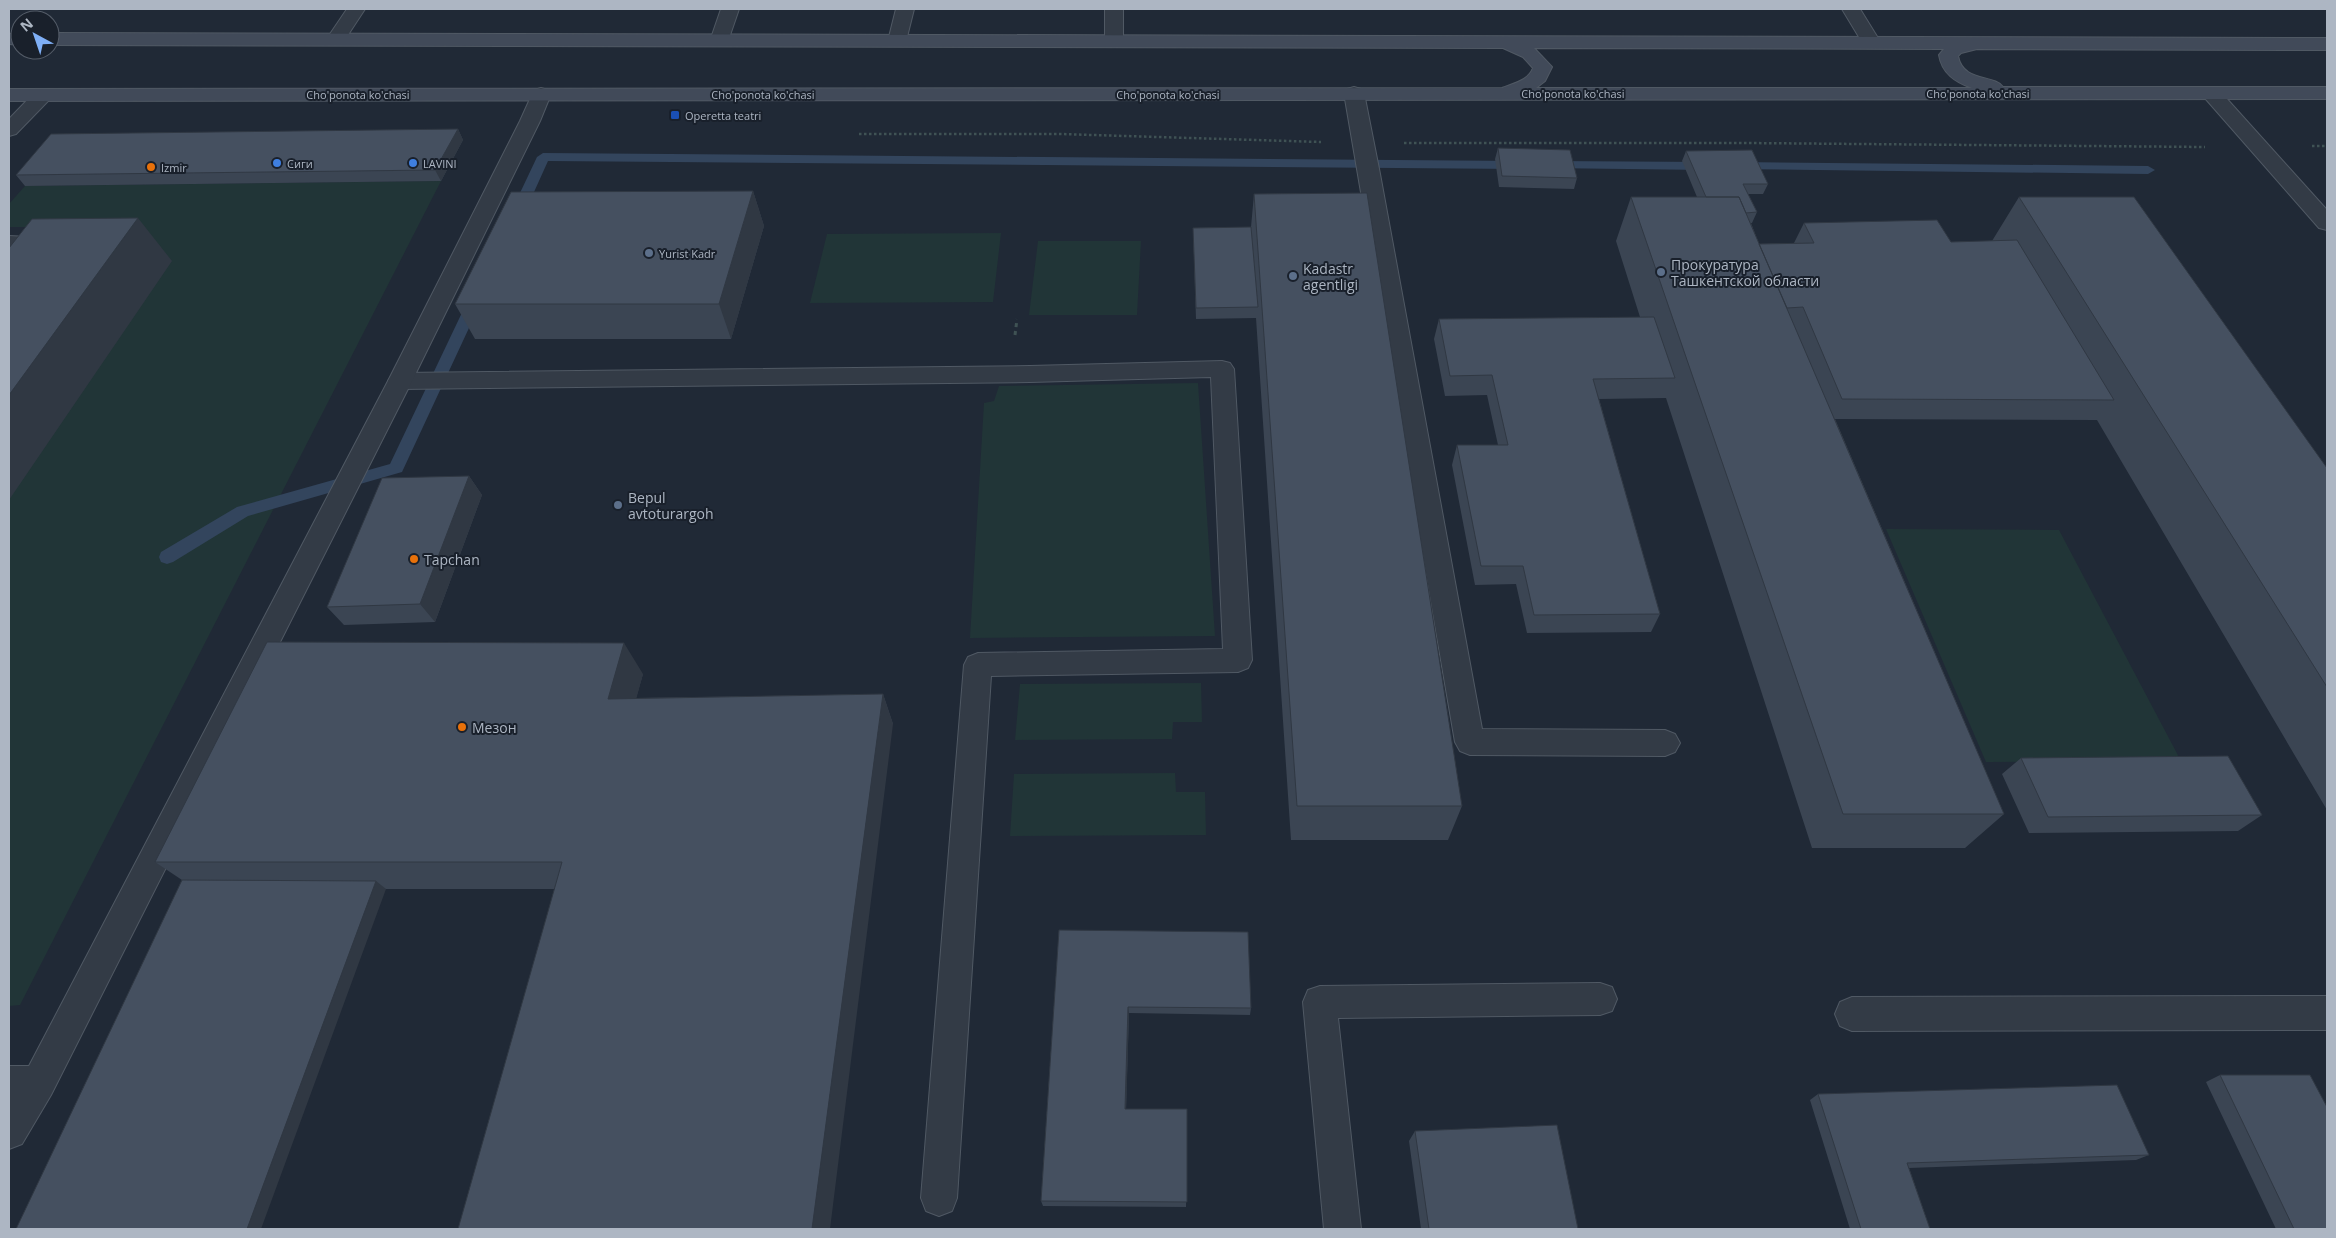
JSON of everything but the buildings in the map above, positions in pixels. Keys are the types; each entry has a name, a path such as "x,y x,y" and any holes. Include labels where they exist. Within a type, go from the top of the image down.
{"main road":[{"path":"60,39 2327,44"},
{"path":"1498,93 1514,90 1536,80 1541,74 1543,67 1530,53 1507,42"},
{"path":"1978,44 1964,46 1951,52 1948,59 1951,67 1974,82 2014,93"},
{"name":"Cho'ponota ko'chasi","path":"9,95 2327,92"}],"street":[{"path":"335,40 356,9"},
{"path":"719,41 730,9"},
{"path":"897,41 905,9"},
{"path":"1114,9 1114,42"},
{"path":"1851,9 1872,43"},
{"path":"1354,93 1367,157 1470,742 1665,743"},
{"path":"2210,93 2327,223"},
{"path":"9,1131 24,1083 367,445 424,380 541,94"},
{"path":"9,130 44,95"},
{"path":"9,243 41,243 9,284"},
{"path":"424,380 1016,374 1222,369 1238,660 978,665 939,1198"},
{"path":"1342,1229 1320,1002 1600,999"},
{"path":"1852,1014 2327,1013"}],"path":[{"path":"857,134 1060,134 1367,157 1746,142 2327,146"},
{"path":"1015,336 1017,318"}],"green space":[{"path":"441,181 20,1005 9,1006 9,500 96,227 9,227 9,204 25,186"},
{"path":"1001,233 993,302 810,303 827,234"},
{"path":"1038,241 1141,241 1137,315 1029,315"},
{"path":"1198,383 1215,636 970,638 984,403 994,401 999,386"},
{"path":"1886,529 2059,530 2181,761 1986,762"},
{"path":"1201,683 1202,722 1173,722 1172,739 1015,740 1020,684"},
{"path":"1175,773 1176,792 1205,792 1206,835 1010,836 1014,774"}],"waterway":[{"path":"518,212 543,157 1520,165"},
{"path":"1551,165 1707,166"},
{"path":"1736,166 2148,170"},
{"path":"167,557 243,511 396,468 475,300"}],"place":[{"name":"Operetta teatri","path":"675,115"},
{"name":"Сиги","path":"277,163"},
{"name":"LAVINI","path":"413,163"},
{"name":"Izmir","path":"151,167"},
{"name":"Yurist Kadr","path":"649,253"},
{"name":"Прокуратура Ташкентской области","path":"1661,272"},
{"name":"Kadastr agentligi","path":"1293,276"},
{"name":"Bepul avtoturargoh","path":"618,505"},
{"name":"Tapchan","path":"414,559"},
{"name":"Мезон","path":"462,727"}]}
